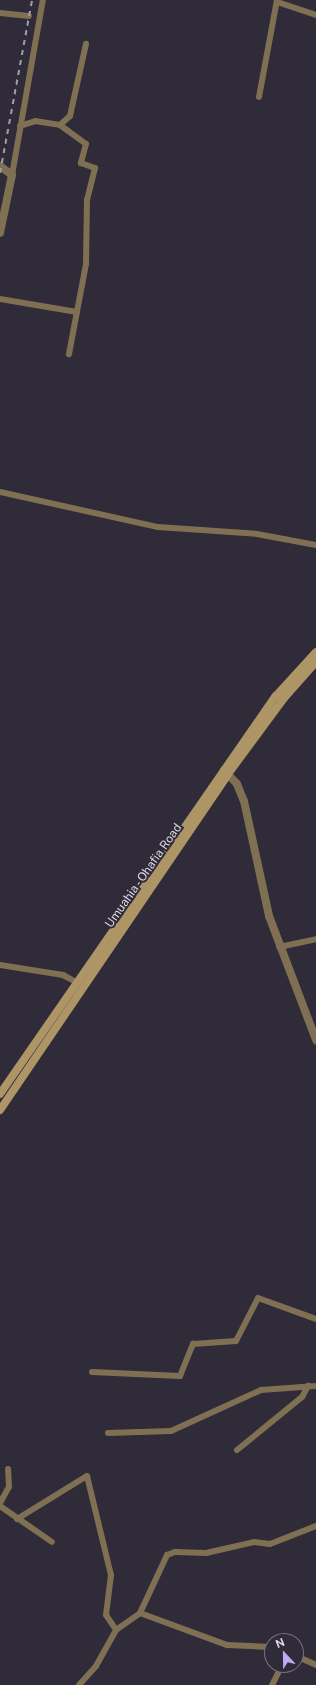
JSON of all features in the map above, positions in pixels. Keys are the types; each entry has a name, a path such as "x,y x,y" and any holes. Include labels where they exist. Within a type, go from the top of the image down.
{"main road":[{"name":"Umuahia - Ohafia Road","path":"0,1110 276,696 316,652"},
{"name":"Umuahia - Ohafia Road","path":"0,1094 76,982 226,772 284,698 316,662"}],"street":[{"path":"0,233 12,175 43,0"},
{"path":"259,97 277,1 316,15"},
{"path":"0,13 29,16"},
{"path":"60,125 70,116 86,44"},
{"path":"20,126 35,121 60,125 86,144 81,162 95,168 87,200 86,264 69,354"},
{"path":"0,166 12,175"},
{"path":"0,299 76,312"},
{"path":"0,492 158,527 257,534 316,545"},
{"path":"226,772 244,801 279,947 316,1040"},
{"path":"279,947 316,939"},
{"path":"0,965 63,975 76,982"},
{"path":"92,1372 180,1376 193,1344 236,1341 258,1298 316,1319"},
{"path":"238,1450 302,1397 308,1386"},
{"path":"108,1433 171,1431 261,1390 316,1386"},
{"path":"0,1503 9,1487 8,1469"},
{"path":"17,1518 87,1476 111,1575 106,1615 116,1630"},
{"path":"0,1506 52,1542"},
{"path":"79,1685 96,1666 116,1630 140,1613 166,1555 206,1554 254,1542 270,1544 316,1526"},
{"path":"140,1613 227,1646 264,1648"},
{"path":"304,1660 316,1665"},
{"path":"272,1685 278,1673"}],"railway":[{"path":"0,173 32,0"}]}
